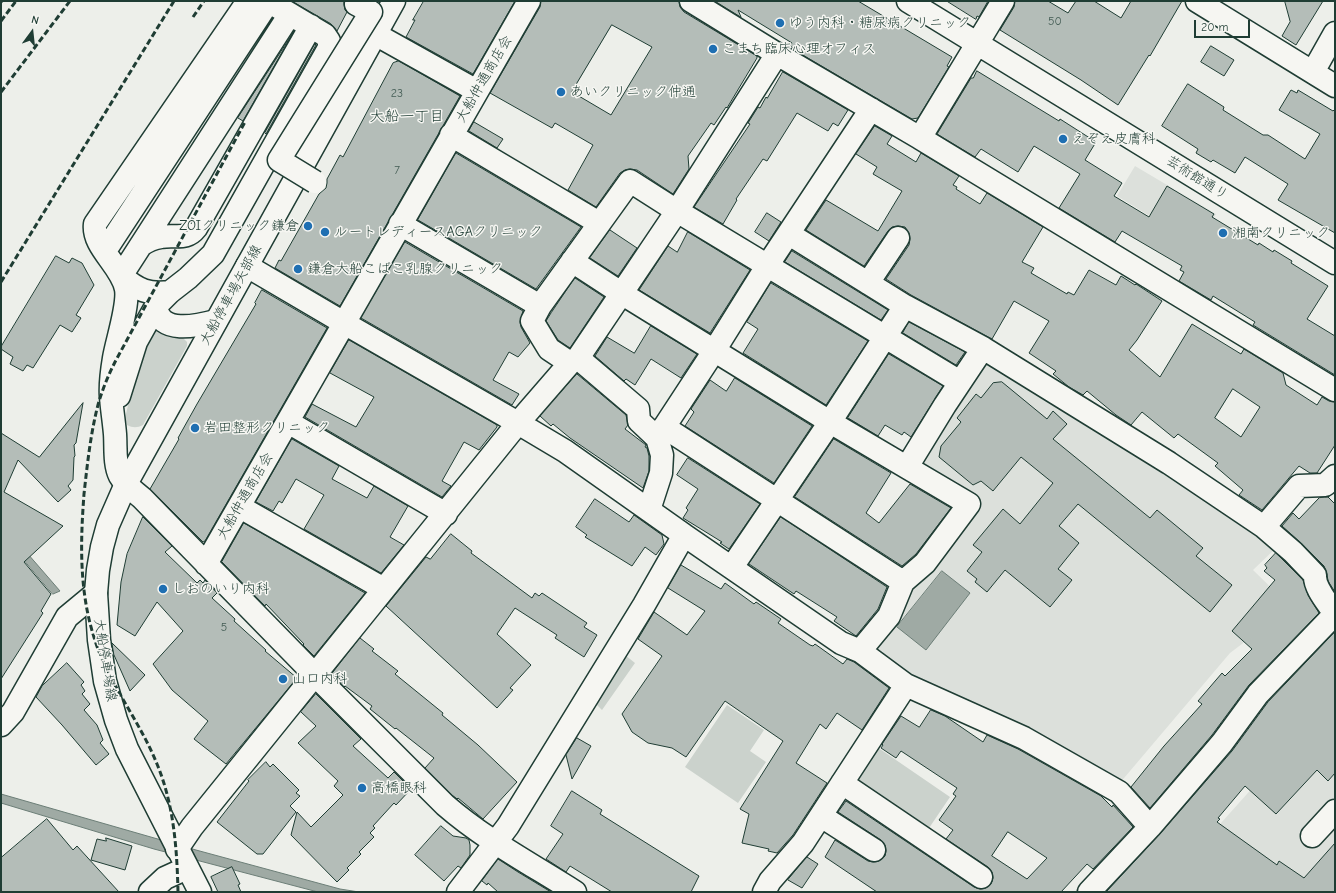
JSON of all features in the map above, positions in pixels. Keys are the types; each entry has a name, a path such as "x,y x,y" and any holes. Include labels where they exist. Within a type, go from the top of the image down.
{"street":[{"path":"248,1 95,224 94,232 121,276 126,288 126,299 113,360 111,396 117,465 120,476 126,484 142,498 315,675 445,805 460,818 495,842 574,892"},
{"path":"105,251 268,1 325,35 329,41 329,48 213,254 163,299 136,342 114,420"},
{"path":"315,182 279,160 371,12 356,4 358,1"},
{"name":"大船停車場矢部線","path":"126,484 394,1"},
{"name":"大船仲通商店会","path":"206,564 529,1"},
{"path":"691,1 1335,390"},
{"name":"芸術館通り","path":"908,1 1335,263"},
{"path":"920,138 1003,1"},
{"path":"1197,1 1335,86"},
{"path":"121,276 290,14"},
{"path":"141,245 162,236 186,236 192,233 196,228 311,26"},
{"path":"375,34 477,91"},
{"path":"1312,72 1335,34"},
{"path":"150,892 165,878 192,827 518,423 574,360 677,211 777,54"},
{"path":"649,510 660,473 662,456 660,433 872,109"},
{"path":"451,136 599,223"},
{"path":"903,582 777,501 639,421 638,409 574,360 549,348 532,321 540,306 630,181 960,382"},
{"path":"400,224 540,306"},
{"path":"789,234 905,306 983,348 1169,463 1264,527 1293,552 1315,576 1315,582 1319,591 1335,614 1258,694 1222,743 1150,827 1089,892"},
{"path":"868,283 898,238"},
{"path":"572,261 714,351 830,422 969,504 925,563 903,582 889,616 860,651"},
{"path":"247,266 344,324 518,423 564,451 841,643 860,651 906,684 1024,738 1119,792 1150,827"},
{"path":"121,276 132,285 146,292 159,294 163,299"},
{"path":"163,299 159,316 166,323 194,327 216,321"},
{"path":"732,567 830,422 905,306"},
{"path":"908,467 960,382 983,348"},
{"path":"288,422 446,514"},
{"path":"1264,527 1299,486 1325,486 1335,476"},
{"name":"大船停車場線","path":"126,484 108,525 102,547 96,593 99,640 105,681 116,720 127,749 200,892"},
{"path":"240,507 384,589"},
{"path":"458,892 508,826 644,605 684,535"},
{"path":"1,725 13,712 67,617 96,593"},
{"path":"764,892 770,881 803,843 906,684"},
{"path":"842,783 980,877"},
{"path":"1312,836 1335,811"},
{"path":"821,816 874,850"}],"shaded area":[{"path":"1135,166 1216,214 1197,245 1117,196"},
{"path":"153,330 159,331 167,336 183,338 187,342 187,346 143,425 133,427 127,425 125,418 142,347"},
{"path":"989,360 1041,391 1277,547 1253,570 1291,607 1230,653 1119,784 911,684 869,650 909,581 975,499 921,466 919,458 981,362"},
{"path":"1,533 21,546 60,591 53,594"},
{"path":"942,571 970,593 926,650 897,627"},
{"path":"625,655 635,663 602,710 596,704"},
{"path":"1335,704 1335,892 1096,892 1128,858 1162,889 1255,785"},
{"path":"727,705 764,730 750,751 766,762 738,803 685,767"},
{"path":"877,747 950,797 927,831 857,787 856,776"},
{"path":"1,794 196,850 340,889 359,892 318,892 154,849 1,803"}],"building":[{"path":"292,1 344,1 345,10 347,12 337,31 331,24"},
{"path":"424,1 515,1 473,74 406,37 415,20 413,20"},
{"path":"541,1 679,1 680,7 684,12 757,56 727,108 726,107 714,125 711,123 688,156 689,169 673,194 637,170 630,169 620,173 596,207 568,190 593,145 555,123 552,128 490,93 540,7","holes":["612,25 652,47 611,115 572,92"]},
{"path":"715,1 858,1 952,57 947,66 949,67 918,118 912,119 794,50 795,49 790,46 792,43 738,10 741,17"},
{"path":"947,1 988,1 979,17 977,16 976,19"},
{"path":"1015,1 1048,1 1068,13 1076,1 1094,1 1121,18 1131,1 1182,1 1150,56 1149,55 1118,105 1081,80 1000,30 1014,7"},
{"path":"1285,1 1323,1 1296,45 1282,36 1290,22"},
{"path":"293,33 243,121 238,118"},
{"path":"315,44 316,45 266,134 265,133"},
{"path":"1211,46 1234,60 1224,76 1201,62"},
{"path":"399,61 460,96 340,306 275,268 279,260 281,261 319,194 326,188 327,179 340,155 343,157 393,63"},
{"path":"977,71 1059,121 1060,119 1096,142 1085,160 1122,183 1114,196 1149,217 1167,186 1214,214 1212,217 1258,245 1259,243 1273,252 1274,250 1292,261 1291,263 1328,286 1307,319 1335,336 1335,375 1253,325 1255,322 1213,296 1211,300 1179,281 1184,272 1180,270 1182,266 1122,231 1115,242 1059,208 1080,174 1034,146 1018,172 981,149 975,157 937,134 971,78 973,78"},
{"path":"783,72 848,110 838,126 833,123 828,131 797,113 767,161 763,159 736,199 737,200 723,224 694,207 750,124 748,123 758,107 760,108"},
{"path":"1188,84 1224,107 1223,110 1263,135 1268,135 1305,159 1320,134 1279,110 1291,90 1297,93 1298,90 1333,111 1335,109 1335,233 1278,200 1288,184 1245,157 1235,173 1213,160 1211,162 1196,153 1198,149 1162,126"},
{"path":"474,122 503,139 497,148 469,131"},
{"path":"875,126 892,136 887,144 916,162 921,153 959,176 953,185 957,187 956,189 980,204 987,193 1043,227 1022,262 1034,268 1031,273 1067,294 1068,292 1074,295 1089,270 1116,285 1121,276 1162,301 1129,350 1160,377 1192,324 1241,354 1244,349 1283,373 1286,385 1317,405 1322,397 1329,401 1335,402 1335,445 1317,473 1310,473 1299,466 1262,510 1239,495 1243,490 1215,466 1218,463 1178,434 1174,438 1142,412 1131,425 1116,415 1087,391 1083,395 1069,387 1053,374 1056,371 1029,353 1049,321 1014,301 992,339 911,295 886,279 909,245 909,233 905,227 892,227 864,266 806,230 826,200 878,231 902,191 873,174 877,167 856,154","holes":["1233,389 1260,407 1241,437 1215,418"]},
{"path":"456,153 581,227 536,289 418,220"},
{"path":"767,213 781,222 769,241 755,232"},
{"path":"610,230 637,248 618,276 590,258"},
{"path":"688,232 750,270 710,333 639,290 668,246 677,252"},
{"path":"405,242 523,311 520,322 521,327 530,343 518,357 509,352 493,380 519,394 512,405 361,318"},
{"path":"792,251 888,310 881,320 785,262"},
{"path":"56,256 69,263 72,258 82,263 94,285 76,315 81,318 72,332 60,325 33,368 27,365 23,371 10,364 13,357 1,349 1,347"},
{"path":"575,278 604,297 570,348 558,340 546,321"},
{"path":"771,283 868,341 826,405 743,353 758,329 747,322"},
{"path":"262,290 327,328 205,541 203,542 150,489 197,404 256,304 255,303"},
{"path":"909,322 965,352 956,365 903,333"},
{"path":"651,326 697,354 681,378 651,359 635,385 626,379 624,381 595,356 607,337 634,353"},
{"path":"349,340 497,425 479,450 464,442 442,481 451,486 442,497 305,417 312,404 356,427 374,397 330,373"},
{"path":"889,354 943,386 911,437 904,432 902,435 885,425 878,436 848,418"},
{"path":"577,374 626,415 628,425 625,429 646,445 645,447 647,448 649,456 649,471 643,488 570,438 553,424 551,426 540,416"},
{"path":"735,378 812,426 774,483 685,426 694,412 691,409 710,380 726,391"},
{"path":"1002,382 1047,419 1053,411 1067,424 1053,439 1150,518 1157,510 1203,548 1196,556 1232,585 1210,612 1078,504 1059,526 1079,543 1058,569 1072,580 1050,607 1005,570 987,592 975,582 977,579 967,571 982,552 973,545 1003,509 1020,524 1053,483 1021,457 993,491 981,481 973,485 939,457 941,446 961,422 957,418 976,394 981,398 993,383"},
{"path":"83,403 76,443 74,445 75,456 73,480 68,486 71,490 58,502 18,460 4,492 63,526 24,562 51,594 41,611 43,613 1,679 1,433 39,457"},
{"path":"292,439 339,466 332,479 367,498 374,486 408,506 390,537 404,545 381,573 304,529 324,495 296,479 282,503 279,501 273,511 256,502"},
{"path":"834,439 891,473 866,513 879,523 910,484 951,508 916,554 902,566 795,497"},
{"path":"688,458 760,504 729,549 720,543 722,542 683,518 688,510 686,508 698,489 677,475"},
{"path":"1328,497 1335,504 1335,592 1328,581 1324,566 1282,526 1293,513 1299,519 1319,498"},
{"path":"595,499 629,522 634,515 662,535 664,544 656,555 645,547 632,566 585,537 587,535 576,527"},
{"path":"143,517 172,546 165,552 197,583 200,580 203,583 205,580 217,593 212,598 235,619 234,621 266,650 265,651 297,678 226,764 194,739 208,721 172,690 153,664 183,631 157,602 135,636 117,625 121,582 127,554"},
{"path":"781,517 887,587 878,609 856,636 834,621 837,617 796,591 794,594 749,564"},
{"path":"244,523 365,593 314,656 266,604 265,606 222,562"},
{"path":"451,534 472,551 471,553 532,598 535,593 539,596 542,593 587,623 584,627 597,635 584,657 555,638 557,635 515,608 497,634 531,665 510,688 513,690 497,708 386,606 426,557 430,559"},
{"path":"1276,553 1303,580 1308,595 1319,613 1249,685 1212,735 1150,808 1131,787 1164,746 1202,704 1198,701 1222,673 1225,676 1252,649 1232,631 1275,580 1264,571 1267,568 1265,565"},
{"path":"681,565 721,589 725,583 754,604 756,602 781,619 778,623 810,645 813,646 815,644 843,664 847,659 854,662 889,688 862,730 837,713 826,729 820,724 796,763 827,783 793,835 777,853 768,851 769,849 742,843 749,814 740,809 783,741 725,701 686,757 672,748 648,743 632,732 622,714 662,656 638,639 654,612 687,635 705,611 668,588"},
{"path":"1335,632 1335,773 1328,781 1317,770 1276,814 1245,786 1218,818 1220,819 1217,822 1277,865 1279,861 1304,878 1335,843 1335,892 1106,892 1159,835 1232,751 1268,702"},
{"path":"360,638 374,649 372,651 398,671 395,674 443,713 442,715 478,745 517,782 483,819 458,798 457,799 453,796 425,768 434,758 370,709 372,706 345,686 344,687 332,674"},
{"path":"112,643 145,675 130,691 114,655"},
{"path":"67,663 84,682 81,685 85,691 82,694 90,704 84,710 97,725 103,740 100,743 109,754 96,765 36,697 42,686"},
{"path":"316,694 361,739 353,746 388,778 394,772 411,789 396,805 394,803 373,826 375,828 370,833 374,837 359,852 361,854 347,868 349,870 337,882 291,835 297,812 311,827 343,795 334,786 338,781 298,743 316,726 301,712"},
{"path":"931,710 945,716 983,742 987,735 1018,749 1101,796 1112,807 1113,805 1133,827 1093,869 1087,864 1061,892 877,892 825,857 835,840 868,861 879,861 885,856 885,845 881,840 838,812 846,801 974,887 980,889 986,888 991,884 993,878 992,872 988,867 946,839 953,830 939,820 956,796 953,794 957,788 901,751 896,758 881,748 883,745 882,744 901,716 919,727","holes":["1008,832 1047,858 1027,879 992,856"]},
{"path":"577,738 591,746 572,779 566,755"},
{"path":"266,762 270,767 273,764 299,790 296,793 300,796 290,806 296,812 263,854 257,854 217,822 249,781 248,780"},
{"path":"572,791 602,810 600,814 699,876 691,892 612,892 570,866 566,872 546,859 563,834 551,826"},
{"path":"47,819 73,850 77,846 119,892 1,892 1,858"},
{"path":"441,826 453,836 466,838 469,840 470,845 470,855 461,868 458,866 444,881 415,855"},
{"path":"106,838 132,846 125,870 91,860 97,839 106,841"},
{"path":"807,857 818,864 802,888 788,880"},
{"path":"498,859 551,892 498,892 488,883 487,885 482,881"},
{"path":"232,867 240,884 238,885 241,892 218,892 211,877"}],"railway":[{"path":"1,21 16,1"},
{"path":"1,92 70,1"},
{"path":"1,282 174,1"},
{"path":"193,17 204,1"},
{"path":"178,892 174,827 163,780 143,735 104,664 87,611 82,572 84,494 94,423 109,374 245,122"}],"place":[{"name":"ゆう内科・糖尿病クリニック","path":"780,23"},
{"name":"こまち臨床心理オフィス","path":"713,49"},
{"name":"あいクリニック仲通","path":"561,92"},
{"name":"えぞえ皮膚科","path":"1063,139"},
{"name":"ZOIクリニック鎌倉","path":"308,226"},
{"name":"ルートレディースAGAクリニック","path":"325,232"},
{"name":"湘南クリニック","path":"1223,233"},
{"name":"鎌倉大船こばこ乳腺クリニック","path":"298,269"},
{"name":"岩田整形クリニック","path":"195,428"},
{"name":"しおのいり内科","path":"163,589"},
{"name":"山口内科","path":"283,679"},
{"name":"高橋眼科","path":"362,788"}],"district":[{"name":"大船一丁目","path":"407,117"}]}
